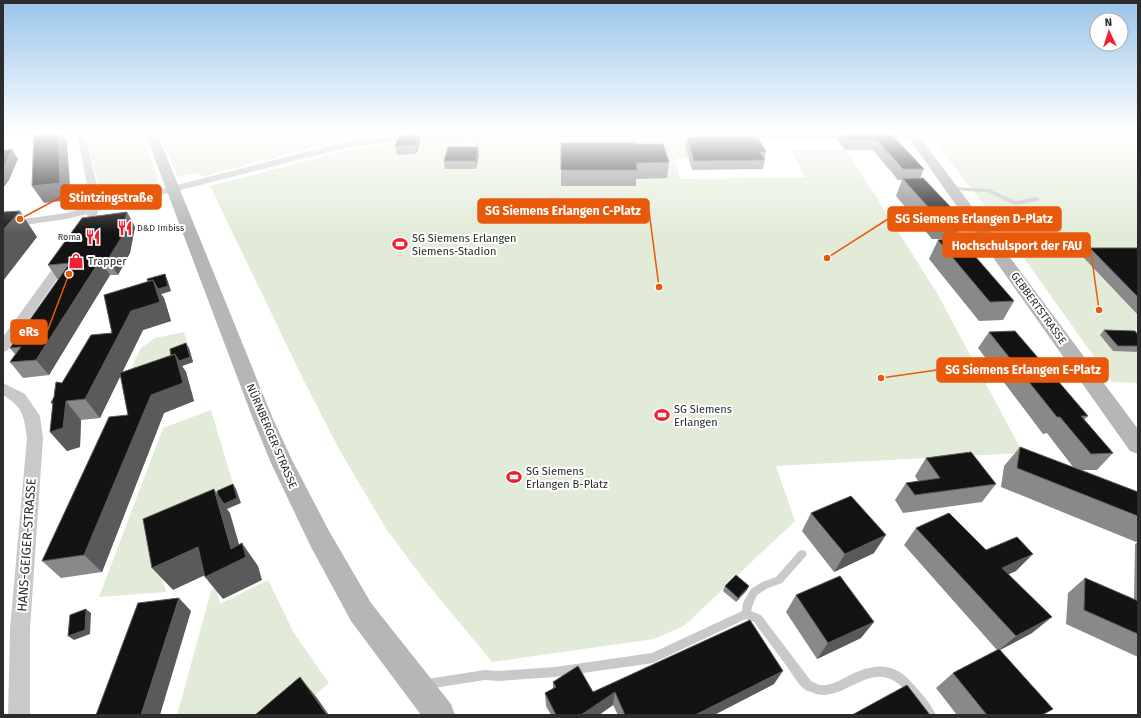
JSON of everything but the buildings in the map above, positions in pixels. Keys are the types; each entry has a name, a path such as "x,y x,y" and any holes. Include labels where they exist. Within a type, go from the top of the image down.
{"street":[{"path":"85,230 92,220 95,200 88,167"},
{"name":"NÜRNBERGER STRASSE","path":"164,167 281,461 320,539 361,612 440,715"},
{"path":"3,225 54,218 94,210 263,167"},
{"name":"GEBBERTSTRASSE","path":"936,167 1138,445"},
{"path":"3,347 72,248"},
{"name":"HANS-GEIGER-STRASSE","path":"3,388 20,398 32,416 35,438 23,583 19,715"}],"lane":[{"path":"953,189 989,191 1015,203 1037,199"},
{"path":"1054,255 1052,251 1104,251"},
{"path":"746,614 748,603 754,592 765,585 778,580 802,554"},
{"path":"417,686 485,675 498,676 555,672 653,658 746,614 757,618 807,685 813,690 823,692 831,690 875,670 884,671 901,680 930,715"}],"green space":[{"path":"94,167 154,167 159,181 146,190 119,198 118,194 101,198"},
{"path":"173,167 240,167 204,176 197,173 178,177"},
{"name":"SG Siemens Erlangen","path":"285,167 677,167 680,179 805,177 800,167 856,167 937,293 1023,453 776,466 795,521 684,626 654,639 492,662 425,581 387,530 340,451 303,379 210,186"},
{"path":"954,167 1138,167 1138,383 1112,382 1009,237"},
{"path":"184,332 188,347 170,353 175,371 126,379 141,348 155,338"},
{"path":"211,410 234,487 216,495 153,542 166,592 99,597 163,428"},
{"path":"268,580 294,633 329,683 292,715 177,715 211,591 216,587 220,604"}],"place":[{"name":"Stintzingstraße","path":"20,219"},
{"name":"D&D Imbiss","path":"125,228"},
{"name":"Roma","path":"93,237"},
{"name":"SG Siemens Erlangen Siemens-Stadion","path":"400,244"},
{"name":"SG Siemens Erlangen D-Platz","path":"827,258"},
{"name":"Trapper","path":"76,261"},
{"name":"eRs","path":"69,274"},
{"name":"SG Siemens Erlangen C-Platz","path":"659,287"},
{"name":"Hochschulsport der FAU","path":"1099,310"},
{"name":"SG Siemens Erlangen E-Platz","path":"881,378"},
{"name":"SG Siemens Erlangen","path":"662,415"},
{"name":"SG Siemens Erlangen B-Platz","path":"514,477"}]}
